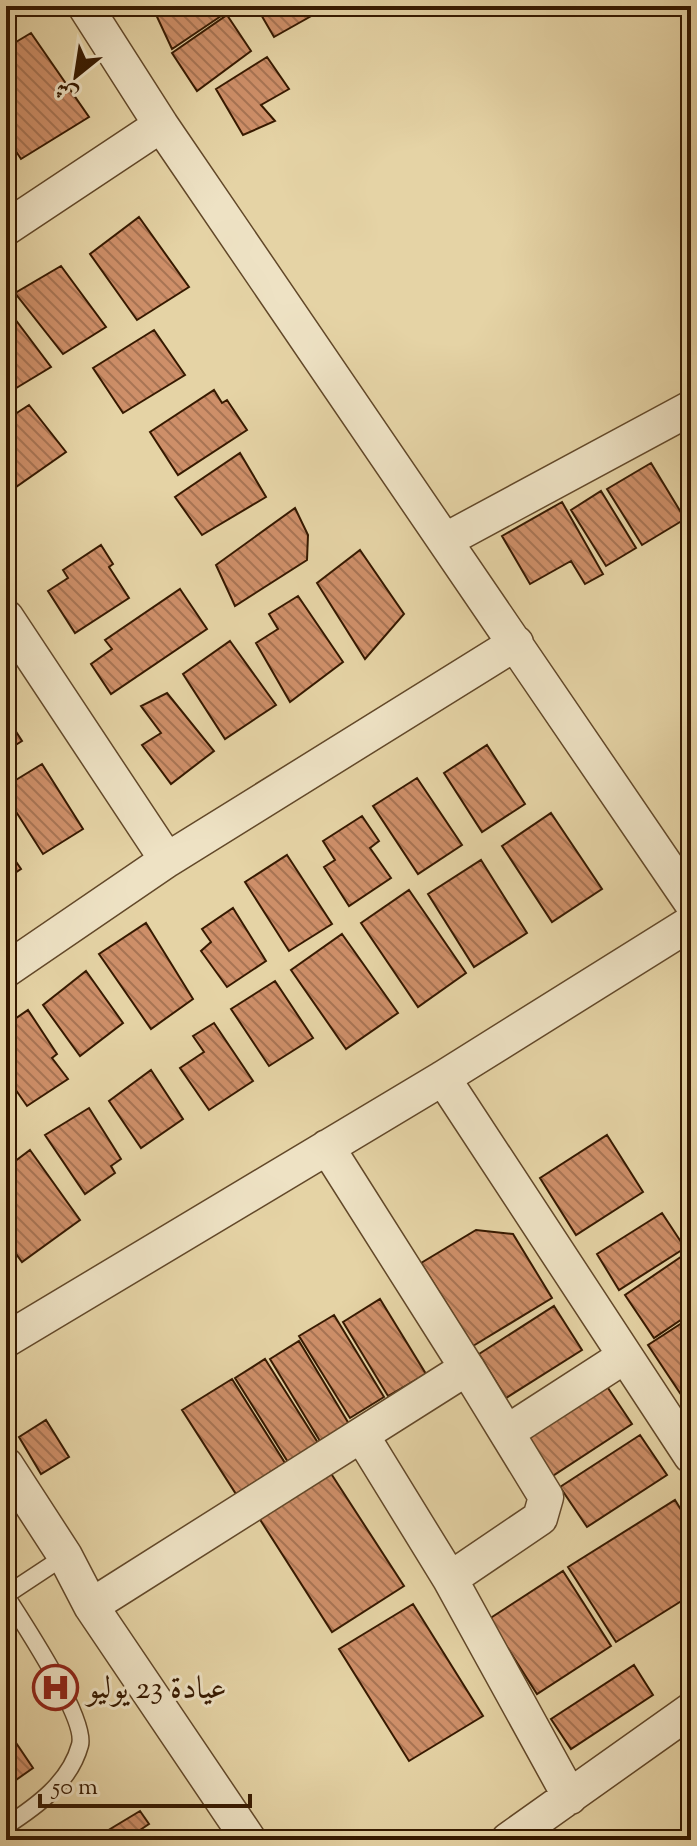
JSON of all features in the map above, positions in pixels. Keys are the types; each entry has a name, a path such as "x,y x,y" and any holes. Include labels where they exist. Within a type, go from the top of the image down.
{"street":[{"path":"85,6 161,125 691,902"},
{"path":"6,228 161,125"},
{"path":"446,540 691,408"},
{"path":"6,617 167,860"},
{"path":"6,970 167,860 516,643"},
{"path":"6,1340 443,1078 691,923"},
{"path":"443,1078 691,1456"},
{"path":"327,1147 509,1431 546,1497 540,1518 450,1579"},
{"path":"509,1431 625,1356"},
{"path":"91,1606 467,1368"},
{"path":"362,1436 450,1579 570,1797"},
{"path":"6,1465 65,1556 91,1606 249,1840"},
{"path":"508,1840 691,1710"}],"lane":[{"path":"6,1826 53,1791 81,1742 78,1726 52,1671 6,1595 65,1556"}],"building":[{"path":"152,6 224,6 227,12 172,49"},
{"path":"256,6 329,6 274,37"},
{"path":"227,15 251,51 197,91 172,53"},
{"path":"31,33 89,117 21,159 6,136 6,48"},
{"path":"267,57 289,89 261,105 275,121 243,135 216,89"},
{"path":"139,217 189,287 137,320 90,254"},
{"path":"61,266 106,327 63,354 15,293"},
{"path":"6,307 51,367 8,393 6,390"},
{"path":"154,330 185,375 123,413 93,368"},
{"path":"214,390 222,403 227,400 247,430 178,475 150,432"},
{"path":"29,405 66,452 6,494 6,420"},
{"path":"240,453 266,497 202,535 175,497"},
{"path":"651,463 685,519 642,545 607,489"},
{"path":"601,491 636,548 606,566 571,510"},
{"path":"562,502 603,574 585,584 571,561 530,584 502,536"},
{"path":"295,508 308,535 307,560 235,606 216,565"},
{"path":"101,545 113,564 109,567 129,598 75,633 48,591 68,578 63,570"},
{"path":"360,550 404,614 365,659 317,583"},
{"path":"180,589 207,629 111,694 91,664 112,649 105,640"},
{"path":"298,596 343,662 290,702 256,643 278,629 269,614"},
{"path":"230,641 276,705 225,739 183,674"},
{"path":"167,693 214,751 171,784 142,745 161,733 141,706"},
{"path":"6,716 22,741 6,751"},
{"path":"487,745 525,804 482,832 444,773"},
{"path":"42,764 83,829 43,854 6,796 6,786"},
{"path":"417,778 462,845 418,874 373,806"},
{"path":"551,813 602,889 552,922 502,846"},
{"path":"362,816 379,841 370,848 391,878 349,906 324,867 335,860 323,841"},
{"path":"6,847 21,869 6,879"},
{"path":"287,855 332,924 289,951 245,882"},
{"path":"481,860 527,933 474,967 428,894"},
{"path":"409,890 466,973 418,1007 361,923"},
{"path":"233,908 266,961 227,987 201,951 211,942 202,929"},
{"path":"146,923 193,999 151,1029 99,954"},
{"path":"342,934 398,1013 346,1049 291,970"},
{"path":"86,971 123,1023 80,1056 43,1005"},
{"path":"275,981 313,1038 269,1066 231,1009"},
{"path":"28,1010 57,1054 52,1058 68,1079 27,1106 6,1076 6,1025"},
{"path":"214,1023 253,1081 209,1110 180,1068 204,1052 193,1036"},
{"path":"151,1070 183,1119 141,1148 109,1101"},
{"path":"89,1108 121,1159 111,1166 115,1173 85,1194 45,1135"},
{"path":"607,1135 643,1192 576,1235 540,1178"},
{"path":"30,1150 80,1220 22,1262 6,1240 6,1168"},
{"path":"662,1213 685,1248 619,1290 597,1254"},
{"path":"476,1230 513,1234 552,1298 473,1346 421,1263"},
{"path":"688,1252 691,1313 654,1338 625,1295"},
{"path":"380,1299 426,1374 388,1396 343,1322"},
{"path":"554,1306 582,1350 506,1398 479,1354"},
{"path":"334,1315 384,1397 350,1418 299,1336"},
{"path":"691,1317 691,1390 682,1396 648,1345"},
{"path":"299,1341 349,1424 320,1441 270,1359"},
{"path":"265,1359 318,1443 288,1462 235,1378"},
{"path":"232,1379 285,1463 236,1494 182,1410"},
{"path":"604,1382 632,1424 551,1477 523,1434"},
{"path":"691,1395 691,1413 683,1400"},
{"path":"46,1420 69,1457 41,1474 19,1437"},
{"path":"640,1435 667,1475 587,1527 560,1487"},
{"path":"330,1472 404,1586 332,1632 259,1518"},
{"path":"675,1500 691,1526 691,1595 616,1642 568,1567"},
{"path":"563,1571 611,1646 537,1694 489,1619"},
{"path":"413,1604 483,1716 409,1761 339,1649"},
{"path":"634,1665 653,1695 571,1749 551,1719"},
{"path":"6,1728 33,1768 6,1787"},
{"path":"140,1811 149,1824 125,1840 92,1840"}],"place":[{"name":"عيادة 23 يوليو","path":"56,1687"}]}
